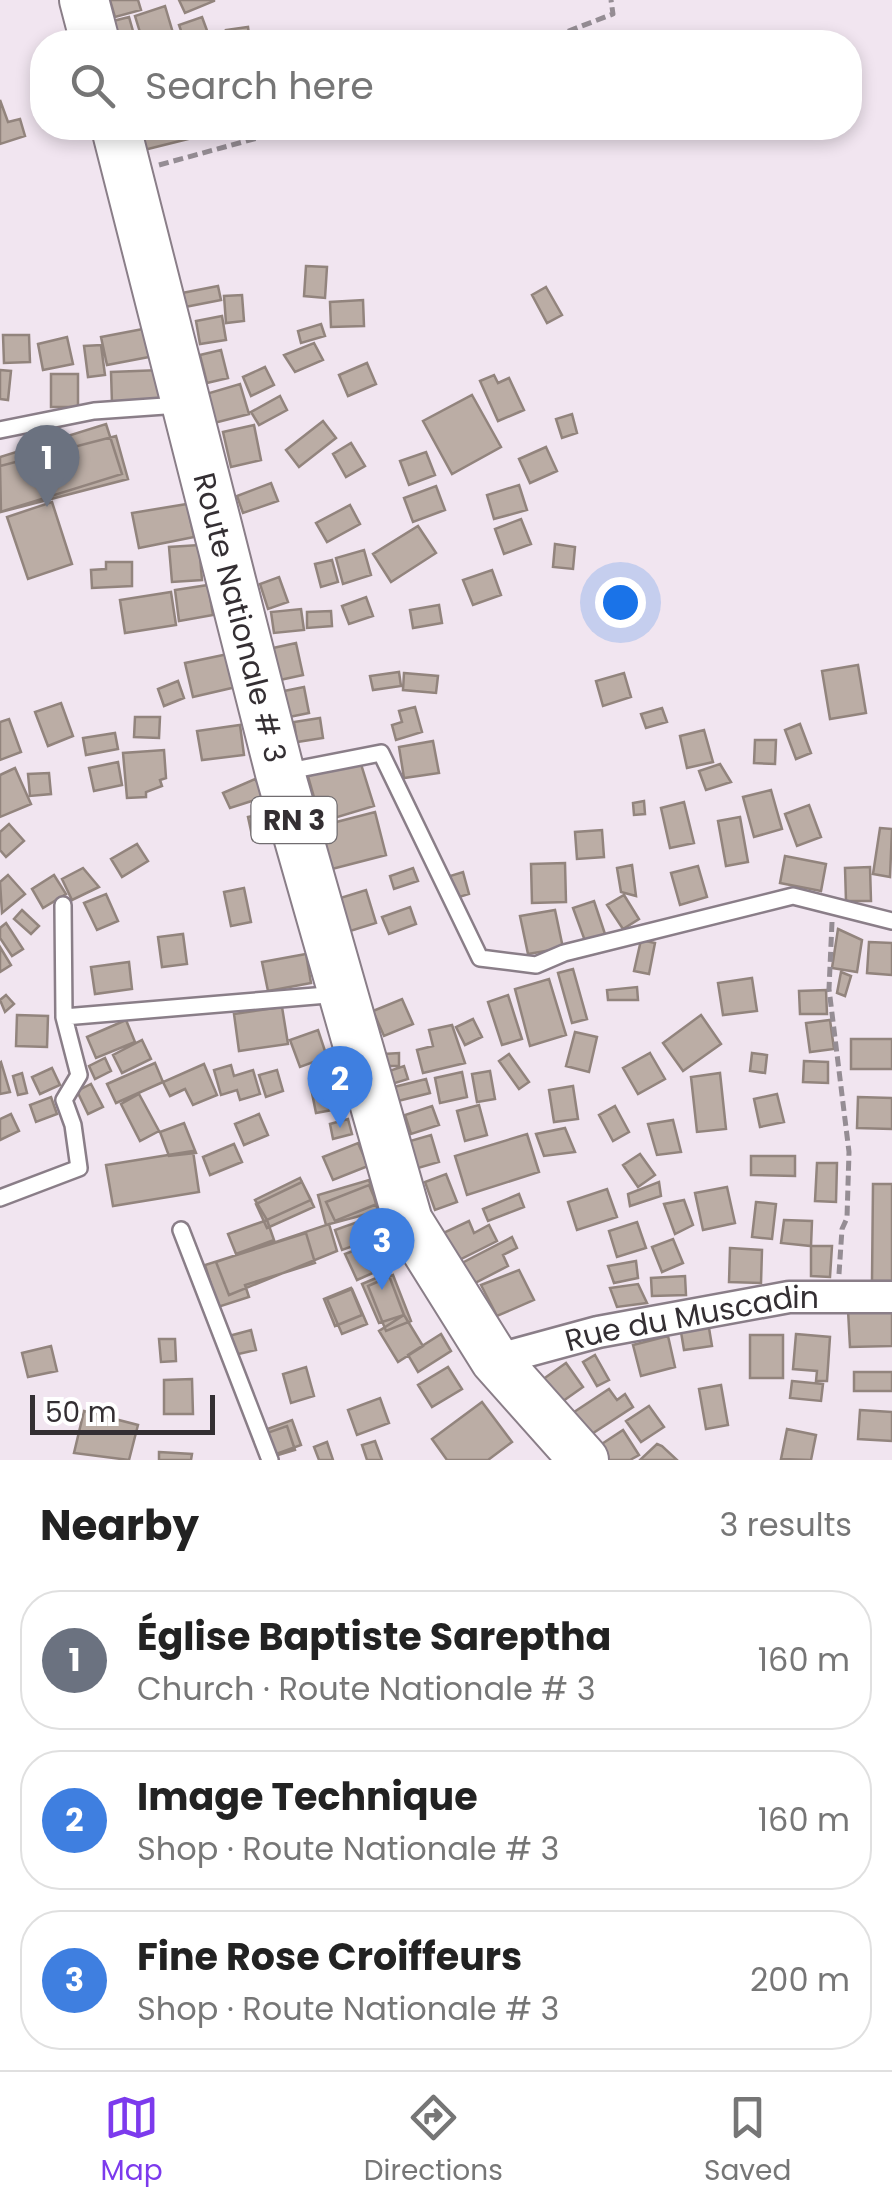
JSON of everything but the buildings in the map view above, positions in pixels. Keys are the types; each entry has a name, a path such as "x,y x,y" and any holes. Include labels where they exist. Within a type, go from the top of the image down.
{"main road":[{"path":"84,0 92,30"},
{"name":"Route Nationale # 3","path":"119,140 280,772 408,1221 495,1360 584,1460"}],"street":[{"name":"Rue du Muscadin","path":"495,1360 598,1332 789,1297 892,1297"}],"lane":[{"path":"0,430 94,411 188,405"},
{"path":"280,772 380,753 480,958 536,965 564,953 793,896 892,920"},
{"path":"0,1198 80,1168 73,1125 64,1100 79,1074 64,1018 63,906"},
{"path":"64,1018 344,994"},
{"path":"181,1230 270,1460"}],"path":[{"path":"571,30 613,14 611,0"},
{"path":"127,174 250,140"},
{"path":"833,906 829,989 849,1152 848,1218 842,1229 838,1296"}],"place":[{"name":"Église Baptiste Sareptha","path":"47,507"},
{"name":"Image Technique","path":"340,1128"},
{"name":"Fine Rose Croiffeurs","path":"382,1290"}]}
